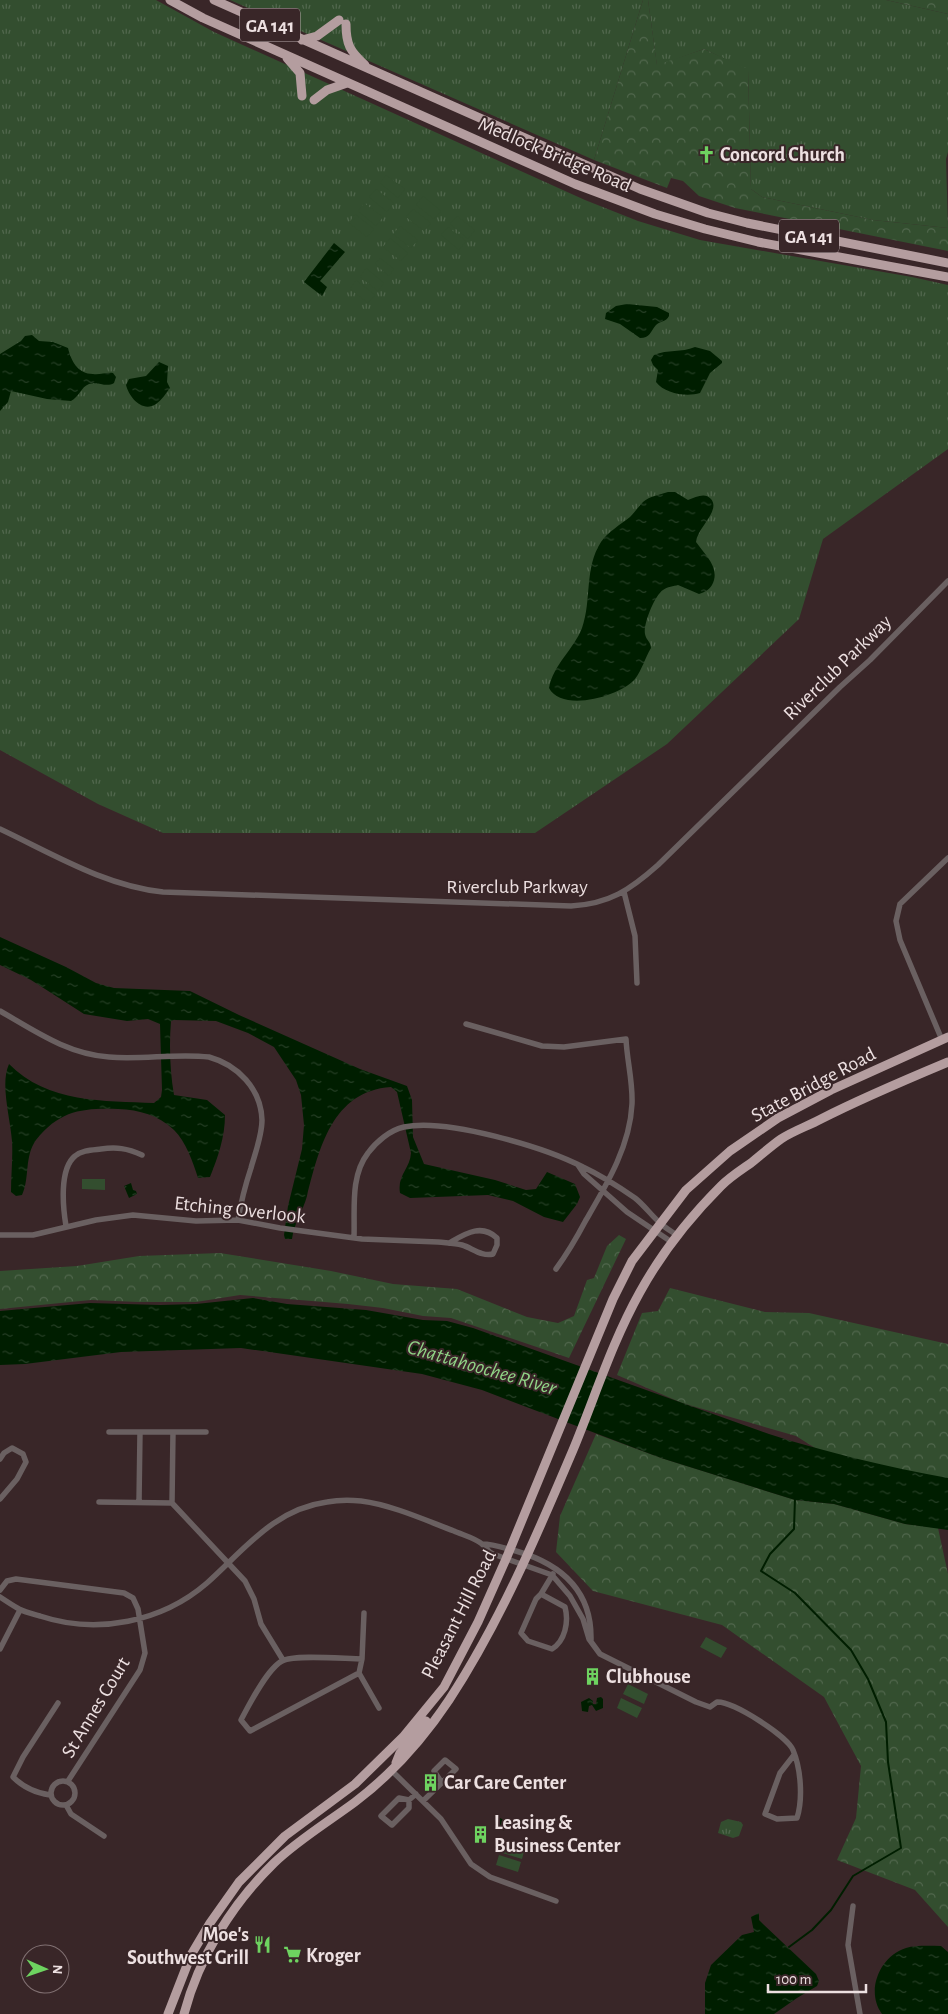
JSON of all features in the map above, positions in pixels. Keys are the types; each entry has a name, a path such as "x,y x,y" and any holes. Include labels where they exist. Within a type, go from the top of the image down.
{"highway":[{"name":"Medlock Bridge Road","path":"170,0 203,18 575,184 672,219 758,242 948,277"},
{"name":"Medlock Bridge Road","path":"214,0 608,176 708,213 747,223 948,263"},
{"path":"302,40 317,36 342,22 350,51 371,71"},
{"path":"281,53 291,60 300,73 302,96"},
{"path":"314,100 326,90 347,83"},
{"name":"State Bridge Road","path":"591,1350 632,1261 686,1190 730,1151 778,1118 831,1090 945,1038"},
{"name":"State Bridge Road","path":"606,1365 640,1291 675,1239 722,1185 782,1139 851,1103 948,1062"},
{"name":"Pleasant Hill Road","path":"168,2014 191,1955 210,1923 239,1882 285,1836 355,1784 403,1737 444,1687 478,1622 506,1560 591,1350"},
{"name":"Pleasant Hill Road","path":"184,2014 189,1994 202,1964 221,1929 248,1892 275,1862 392,1771 448,1701 492,1626 523,1564 574,1447 606,1365"},
{"path":"392,1771 400,1753 442,1700 444,1687"}],"street":[{"name":"Riverclub Parkway","path":"0,829 106,879 142,890 571,906 599,902 624,892 658,865 840,686 870,660 948,581"},
{"path":"945,1038 900,940 896,921 900,904 948,858"},
{"path":"624,892 635,936 637,982"},
{"path":"0,1011 44,1038 88,1054 110,1058 198,1056 222,1060 244,1075 258,1102 262,1120 259,1140 242,1197 238,1220"},
{"path":"466,1024 542,1046 564,1047 626,1039 632,1082 630,1121 623,1147 603,1190 556,1269"},
{"path":"354,1238 355,1185 362,1162 368,1152 388,1134 402,1127 418,1126 472,1131 556,1155 578,1164 636,1198 658,1227"},
{"path":"66,1226 64,1209 65,1178 68,1165 75,1156 84,1151 120,1148 129,1149 142,1155"},
{"path":"578,1164 584,1174 634,1217 658,1227 675,1239"},
{"name":"Etching Overlook","path":"1,1235 33,1235 66,1226 132,1215 196,1221 238,1220 298,1231 354,1238 449,1243 462,1245 488,1255 493,1254 497,1245 497,1238 483,1230 468,1232 449,1243"},
{"path":"109,1432 206,1432"},
{"path":"139,1502 140,1432"},
{"path":"173,1432 172,1503 250,1588 261,1624 283,1660"},
{"path":"0,1459 4,1453 12,1448 23,1454 26,1462 17,1479 0,1499"},
{"path":"0,1597 20,1610 55,1621 84,1625 122,1623 156,1614 178,1604 206,1584 254,1537 287,1514 307,1506 327,1502 360,1501 377,1504 440,1526 482,1544 490,1544 527,1554 556,1568 582,1594 592,1622 591,1644"},
{"path":"99,1502 172,1503"},
{"path":"482,1544 487,1550 506,1560 552,1575 570,1596 583,1619 591,1644 600,1654 696,1702 710,1707 717,1702 722,1702 755,1718 793,1748 798,1771 801,1807 797,1818 777,1819 765,1814 780,1774 794,1755"},
{"path":"540,1594 565,1607 567,1614 566,1628 558,1644 552,1649 528,1641 520,1634 536,1599 556,1568"},
{"name":"St Annes Court","path":"0,1590 7,1581 16,1578 124,1593 133,1598 140,1618 145,1653 140,1670 68,1781"},
{"path":"0,1649 20,1610"},
{"path":"364,1613 362,1659 359,1673 380,1708"},
{"path":"359,1673 250,1731 240,1720 268,1676 283,1660 296,1658 362,1659"},
{"path":"50,1795 36,1792 19,1783 13,1777 58,1703"},
{"path":"423,1801 442,1783 456,1769 445,1760 434,1771 442,1783"},
{"path":"392,1771 441,1819 471,1864 490,1877 556,1901"},
{"path":"66,1805 75,1796 74,1788 68,1781 60,1780 53,1784 50,1795 54,1802 66,1805 71,1814 104,1836"},
{"path":"409,1800 399,1798 381,1816 392,1825 409,1808 409,1800 416,1794"},
{"path":"853,1906 848,1945 860,2014"}],"green space":[{"path":"0,0 156,0 214,32 585,200 638,221 700,240 948,285 948,449 823,539 799,619 667,744 535,833 163,833 98,804 0,750"},
{"path":"230,0 643,0 594,160"},
{"path":"643,0 648,0 657,65 704,49 748,69 751,189 762,197 873,220 948,228 948,251 735,208 699,196 683,181 671,178 667,188 594,160"},
{"path":"648,0 886,0 948,14 948,152 946,159 948,228 873,220 762,197 751,189 748,70 704,49 657,66"},
{"path":"886,0 948,0 948,14"},
{"path":"386,175 405,189 398,198 380,183"},
{"path":"376,189 394,203 387,212 369,197"},
{"path":"423,196 441,211 434,219 416,205"},
{"path":"364,203 383,217 376,226 358,211"},
{"path":"413,209 431,223 424,231 406,217"},
{"path":"355,214 374,229 367,237 349,223"},
{"path":"457,216 475,230 468,239 450,224"},
{"path":"400,226 418,240 411,248 393,234"},
{"path":"448,227 466,241 459,250 441,235"},
{"path":"390,238 408,253 401,261 383,247"},
{"path":"380,258 394,269 389,276 375,264"},
{"path":"366,268 384,283 378,291 360,277"},
{"path":"356,280 375,295 368,303 350,289"},
{"path":"82,1179 105,1179 105,1190 82,1189"},
{"path":"619,1235 626,1239 569,1358 451,1318 423,1316 383,1308 348,1304 240,1295 196,1302 91,1300 0,1309 0,1271 77,1266 139,1256 220,1253 331,1271 393,1284 457,1289 527,1317 558,1323 574,1316 587,1280 594,1278 607,1246"},
{"path":"670,1288 765,1312 809,1313 948,1344 948,1486 847,1468 796,1436 682,1403 617,1375 642,1313 658,1311"},
{"path":"596,1434 661,1458 795,1500 834,1504 905,1524 938,1528 948,1574 948,1927 915,1890 837,1860 856,1818 861,1766 824,1697 722,1625 593,1591 556,1552 560,1516"},
{"path":"706,1637 727,1648 721,1658 700,1647"},
{"path":"628,1684 648,1694 644,1704 623,1694"},
{"path":"621,1698 642,1708 637,1718 617,1708"},
{"path":"728,1819 741,1822 743,1825 739,1836 733,1838 718,1833 721,1822"},
{"path":"503,1841 525,1848 522,1859 499,1852"},
{"path":"499,1855 521,1862 518,1872 496,1865"}],"water":[{"path":"334,243 345,252 320,281 327,287 322,296 304,282"},
{"path":"627,304 657,307 669,313 669,316 656,325 648,336 640,338 620,324 605,319 606,313 616,306"},
{"path":"32,335 39,341 53,342 68,348 73,362 83,372 96,374 113,373 116,377 114,383 108,385 89,384 71,401 47,399 11,391 8,402 0,411 0,354 21,341 25,336"},
{"path":"695,347 710,351 722,361 710,373 700,393 689,395 676,394 656,382 658,370 651,360 654,355"},
{"path":"159,362 168,366 167,382 170,388 156,404 146,407 133,399 126,385 129,379 146,376"},
{"path":"668,492 675,492 688,500 700,496 706,496 711,499 713,509 696,542 713,567 715,573 712,585 707,591 699,594 678,585 666,588 660,593 650,610 645,629 651,648 635,679 628,685 605,696 578,701 566,700 556,695 549,688 551,680 582,628 587,606 592,562 601,542 630,517 646,500"},
{"path":"0,937 96,983 114,988 190,991 360,1069 407,1086 412,1100 413,1137 424,1164 495,1180 526,1190 536,1189 547,1172 575,1184 580,1197 577,1204 563,1222 544,1217 513,1201 488,1195 410,1198 400,1193 400,1181 411,1153 397,1092 391,1087 371,1091 355,1099 331,1125 323,1142 292,1239 285,1239 288,1206 302,1149 304,1125 301,1095 296,1080 274,1047 248,1033 216,1021 174,1020 171,1021 170,1049 174,1095 207,1100 225,1115 224,1131 210,1177 198,1178 182,1140 174,1130 155,1117 118,1109 83,1110 54,1122 36,1140 28,1160 26,1181 22,1195 16,1196 11,1192 12,1141 5,1091 6,1072 9,1064 24,1077 59,1093 116,1102 154,1103 161,1097 162,1090 160,1024 148,1019 127,1021 84,1014 31,980 0,965"},
{"path":"131,1183 133,1190 137,1194 129,1198 124,1186"},
{"name":"Chattahoochee River","path":"253,1298 287,1304 366,1310 423,1320 447,1321 473,1328 769,1434 858,1459 948,1478 948,1530 905,1524 834,1504 795,1500 661,1458 482,1390 422,1374 241,1348 121,1352 25,1364 0,1365 0,1311 90,1303 196,1304"},
{"path":"601,1697 603,1699 603,1708 596,1711 592,1705 589,1706 588,1712 582,1711 581,1702 589,1698 593,1701 593,1704 596,1704 597,1698"},
{"path":"500,1818 506,1821 516,1821 518,1825 516,1829 514,1830 507,1825 503,1831 498,1831"},
{"path":"759,1913 759,1920 816,1974 819,1981 817,1986 774,2014 705,2014 705,1983 711,1965 742,1935 754,1932 751,1917"},
{"path":"941,1946 948,1952 948,2014 882,2014 877,2005 875,1985 882,1966 897,1952 906,1948"}],"waterway":[{"path":"789,1947 812,1930 831,1910 853,1876 901,1848 888,1762 886,1722 868,1679 851,1650 795,1593 761,1571 770,1554 794,1529 795,1498"}],"place":[{"name":"Concord Church","path":"706,154"},
{"name":"Clubhouse","path":"592,1676"},
{"name":"Car Care Center","path":"430,1782"},
{"name":"Leasing & Business Center","path":"480,1834"},
{"name":"Moe's Southwest Grill","path":"263,1945"},
{"name":"Kroger","path":"292,1955"}]}
